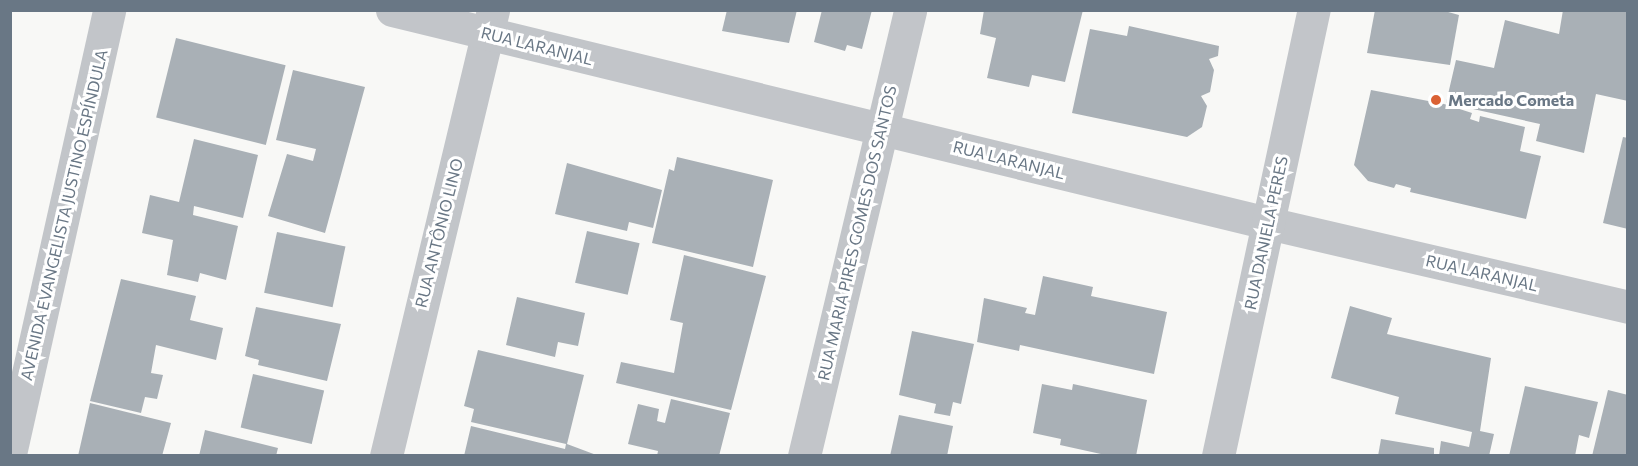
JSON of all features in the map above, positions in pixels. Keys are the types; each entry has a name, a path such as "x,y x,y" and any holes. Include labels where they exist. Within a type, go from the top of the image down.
{"street":[{"name":"AVENIDA EVANGELISTA JUSTINO ESPÍNDULA","path":"10,454 110,10"},
{"name":"RUA LARANJAL","path":"392,10 490,22 882,129 1268,224 1628,307"},
{"name":"RUA MARIA PIRES GOMES DOS SANTOS","path":"804,456 910,10"},
{"name":"RUA DANIELA PERES","path":"1218,456 1314,10"},
{"name":"RUA ANTÔNIO LINO","path":"386,456 490,22"}],"building":[{"path":"727,10 797,10 789,43 722,31"},
{"path":"822,10 872,10 862,49 847,45 845,51 814,42"},
{"path":"984,10 1083,10 1065,82 1032,75 1029,87 987,78 996,38 980,34"},
{"path":"1375,10 1441,10 1459,15 1450,65 1367,53"},
{"path":"1563,10 1628,10 1628,101 1596,94 1584,153 1536,141 1540,124 1446,103 1456,60 1494,68 1505,20 1559,34"},
{"path":"1129,26 1219,46 1218,56 1209,59 1214,70 1210,92 1201,96 1207,106 1202,127 1187,137 1072,113 1090,29 1127,36"},
{"path":"176,38 286,65 266,145 156,118"},
{"path":"293,70 365,87 325,233 268,216 287,154 313,161 316,149 276,140"},
{"path":"1371,90 1444,104 1472,113 1470,119 1479,122 1480,116 1525,127 1520,151 1541,156 1526,219 1410,192 1411,188 1396,184 1394,188 1368,181 1354,165"},
{"path":"1623,137 1628,138 1628,229 1603,223"},
{"path":"194,139 258,155 243,218 194,206 193,215 238,226 226,280 200,273 198,282 167,275 173,240 142,233 150,195 179,202"},
{"path":"677,157 773,180 753,267 652,243 669,169 674,171"},
{"path":"567,163 662,190 653,228 629,222 627,231 555,214"},
{"path":"587,231 640,243 628,295 575,283"},
{"path":"277,232 345,247 333,307 264,293"},
{"path":"684,255 766,276 731,410 616,383 621,362 674,373 683,323 670,320"},
{"path":"1043,276 1093,287 1091,296 1167,312 1154,374 1020,345 1019,351 977,342 984,298 1027,308 1025,313 1035,315"},
{"path":"121,279 196,296 190,320 223,328 216,360 156,345 151,373 163,375 157,399 145,397 141,413 90,401"},
{"path":"517,297 585,313 578,346 558,342 555,357 506,345"},
{"path":"1350,306 1392,318 1387,334 1491,358 1480,431 1494,434 1489,456 1439,456 1441,441 1469,447 1472,432 1395,414 1399,397 1331,378"},
{"path":"256,307 341,324 327,381 258,365 259,360 245,356"},
{"path":"912,331 974,344 961,404 953,402 950,416 934,413 936,404 899,395"},
{"path":"478,350 584,375 567,444 599,456 464,456 471,426 565,449 566,444 471,422 474,409 464,406"},
{"path":"253,374 324,390 312,444 241,428"},
{"path":"1042,384 1072,390 1073,384 1147,400 1136,456 1110,456 1060,445 1061,439 1033,433"},
{"path":"1525,386 1598,402 1589,438 1579,435 1575,456 1509,456"},
{"path":"1608,390 1628,395 1628,456 1592,456"},
{"path":"671,399 730,413 719,456 657,456 658,451 628,444 638,404 659,409 657,421 665,423"},
{"path":"90,403 171,423 162,456 78,456"},
{"path":"899,415 953,426 947,456 890,456"},
{"path":"205,430 278,448 276,456 199,456"},
{"path":"1381,439 1434,448 1434,456 1378,456"}],"place":[{"name":"Mercado Cometa","path":"1436,100"}]}
